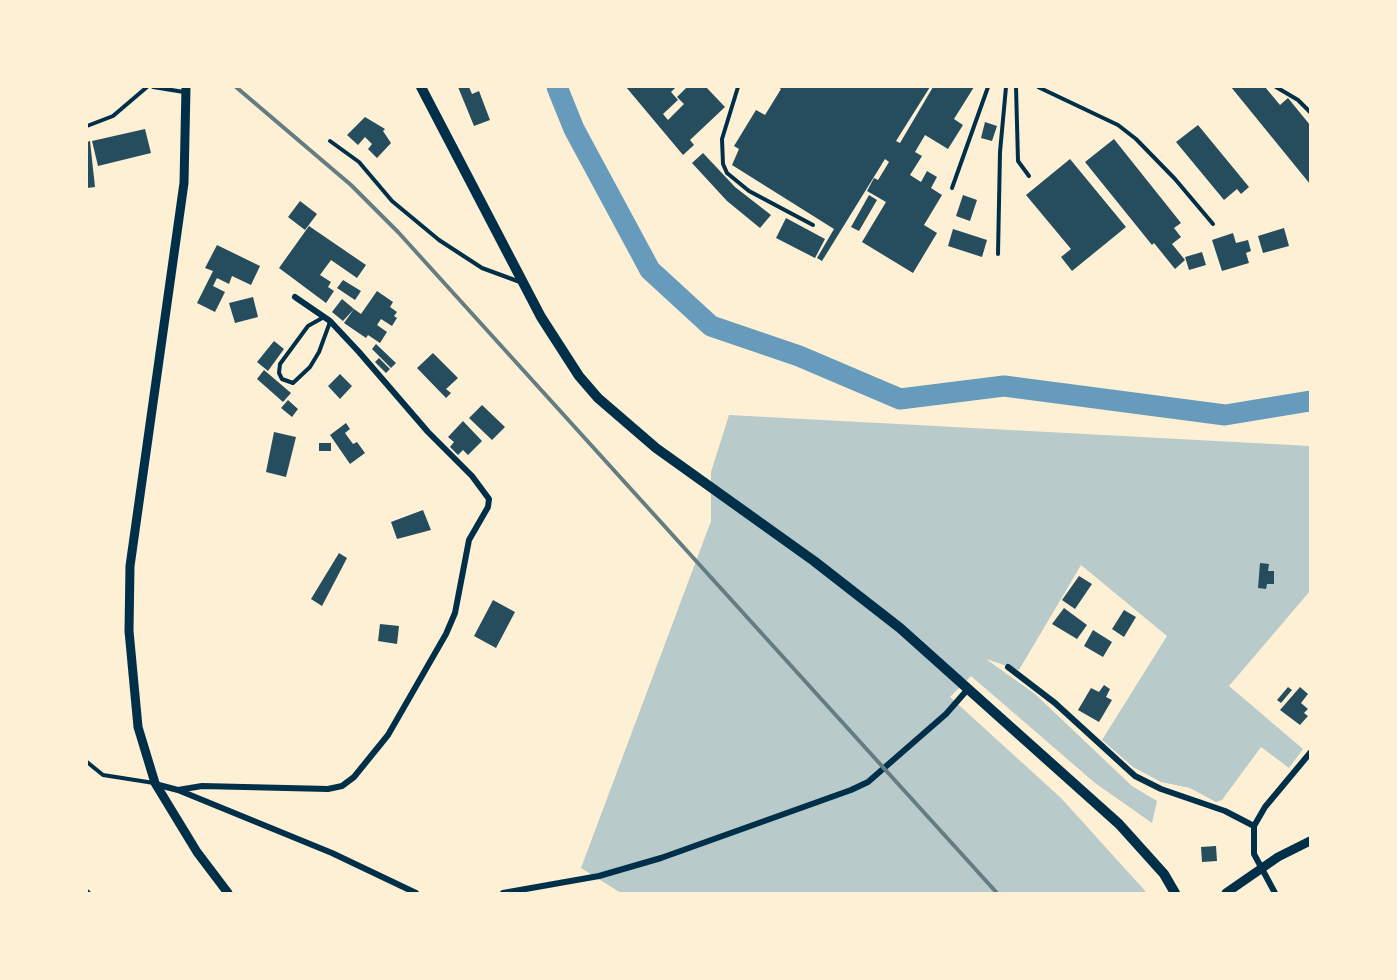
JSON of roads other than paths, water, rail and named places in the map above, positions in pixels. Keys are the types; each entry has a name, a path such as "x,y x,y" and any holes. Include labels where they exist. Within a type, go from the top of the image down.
{"main road":[{"path":"422,87 524,284 579,376 623,422 862,597 1119,824 1164,874 1175,893"}],"street":[{"path":"186,90 184,183 179,234 147,432 130,566 128,602 138,727 155,783 197,852 228,893"},
{"path":"178,790 202,786 303,791 342,786 373,757 447,634 455,613 469,540 488,507 489,499 472,476 428,432 327,319 295,297"},
{"path":"1008,668 1055,703 1135,776 1161,789 1225,811 1254,826"},
{"path":"503,893 599,876 661,858 860,786 868,782 946,714 968,689"},
{"path":"1275,893 1260,868 1252,846 1254,826 1265,807 1310,753"},
{"path":"155,783 178,790 332,853 416,893"},
{"path":"1226,893 1260,868 1310,841"}],"lane":[{"path":"87,126 113,116 147,87"},
{"path":"153,87 186,90"},
{"path":"738,87 722,139 723,164 727,173 749,191 813,225"},
{"path":"952,188 988,87"},
{"path":"998,254 1000,152 1006,87"},
{"path":"1016,87 1018,161 1029,176"},
{"path":"1038,87 1118,125 1136,139 1175,179 1213,224"},
{"path":"1276,87 1298,100 1310,112"},
{"path":"330,141 358,162 392,201 439,240 482,268 524,284"},
{"path":"327,319 320,352 310,367 293,383 282,379 279,364 308,326 327,319"},
{"path":"88,766 109,777 155,783"}],"waterway":[{"path":"557,87 574,129 650,270 711,326 799,356 900,399 1004,386 1225,415 1310,401"}],"railway":[{"path":"236,87 351,185 398,232 997,893"}]}
